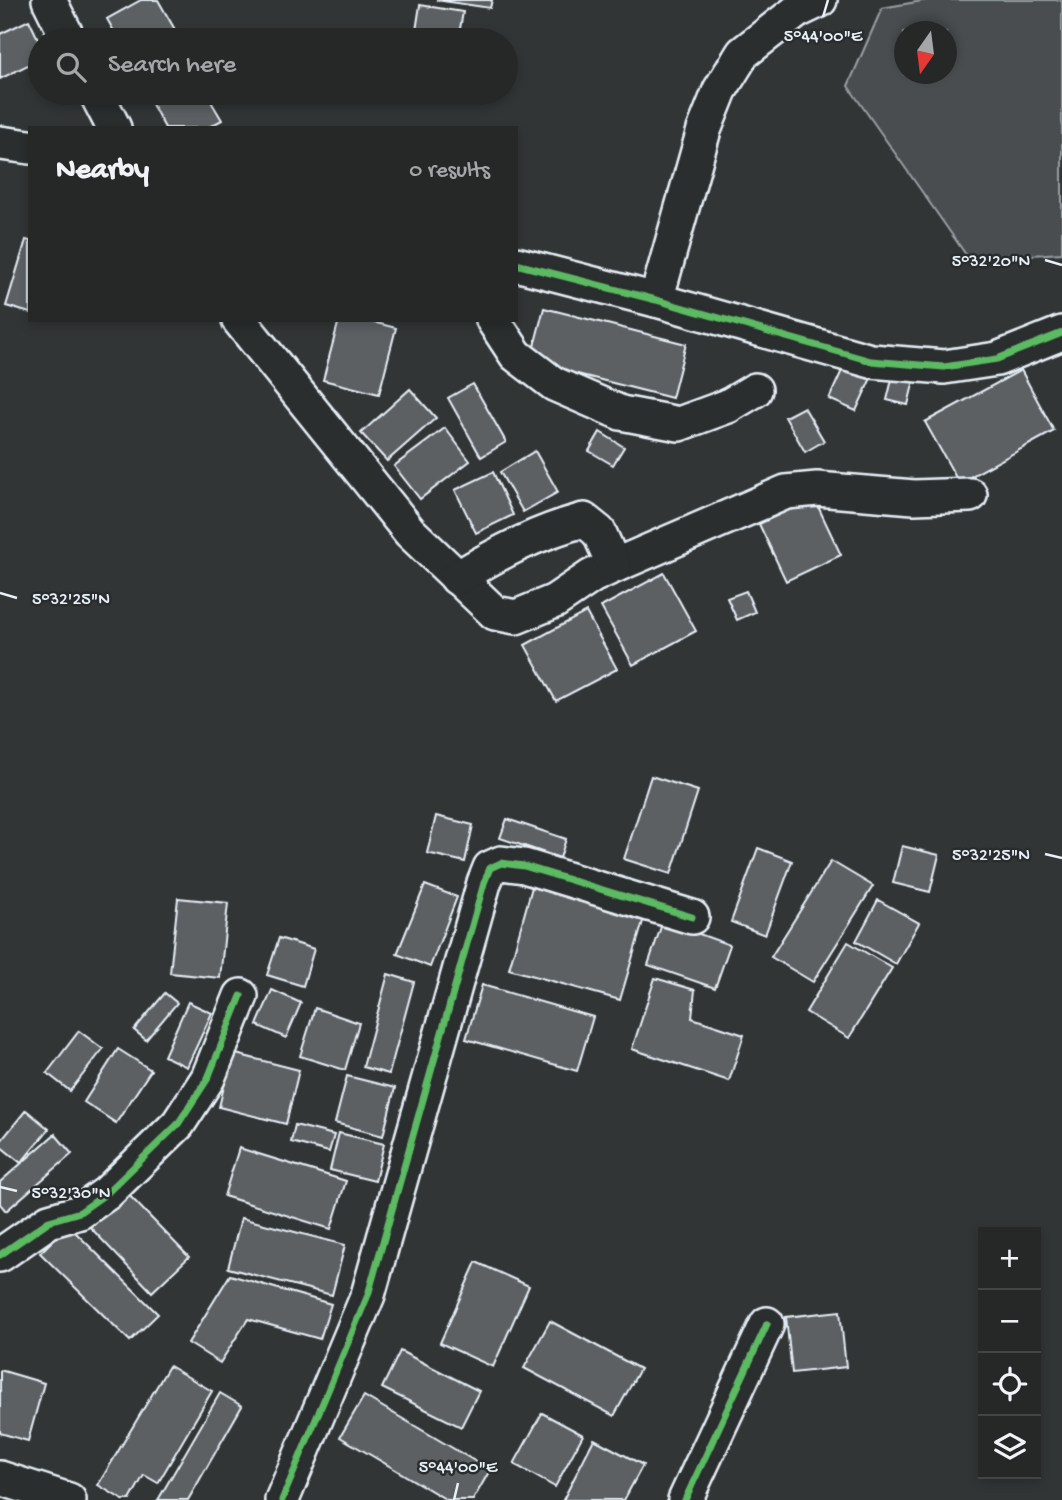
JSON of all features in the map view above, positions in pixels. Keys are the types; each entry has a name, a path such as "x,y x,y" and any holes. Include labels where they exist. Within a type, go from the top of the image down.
{"street":[{"path":"49,0 63,28"},
{"path":"656,300 704,130 720,90 743,53 797,11 820,0"},
{"path":"102,105 113,126"},
{"path":"0,143 28,147"},
{"path":"518,265 656,300 871,361 944,367 997,359 1062,333"},
{"path":"241,322 410,532 495,613 516,617 555,601 614,565 786,492 817,489 914,497 970,495"},
{"path":"494,322 516,355 554,384 621,413 680,424 728,406 755,390"},
{"path":"457,578 503,550 560,526 584,520 599,532 614,565"},
{"path":"282,1500 368,1295 423,1093 484,883 491,868 501,863 524,866 691,917"},
{"path":"0,1255 49,1221 80,1212 107,1193 178,1124 208,1078 241,996"},
{"path":"685,1500 767,1324"},
{"path":"0,1478 69,1500"}],"shaded area":[{"path":"928,0 1062,0 1062,253 969,259 848,86 882,8"}],"building":[{"path":"141,0 158,0 174,28 112,28 107,19"},
{"path":"436,0 492,0 490,8"},
{"path":"420,5 463,12 460,28 416,28"},
{"path":"29,20 33,28 28,28 28,65 0,79 0,34"},
{"path":"153,105 213,105 222,120 211,126 164,126"},
{"path":"26,240 28,240 28,312 6,306"},
{"path":"544,308 686,344 672,398 530,362"},
{"path":"338,322 373,322 396,328 379,394 323,380"},
{"path":"844,366 871,378 856,411 829,399"},
{"path":"1021,370 1054,431 959,483 925,422"},
{"path":"894,371 915,376 908,405 887,400"},
{"path":"473,384 506,442 481,457 448,398"},
{"path":"410,389 436,418 387,461 361,433"},
{"path":"804,407 824,441 805,452 785,417"},
{"path":"445,428 470,461 420,499 394,466"},
{"path":"600,432 624,447 613,465 589,451"},
{"path":"535,451 558,492 523,512 500,472"},
{"path":"493,472 513,515 476,533 455,490"},
{"path":"814,498 841,555 786,581 759,524"},
{"path":"664,573 696,631 633,665 601,607"},
{"path":"746,591 755,612 737,620 727,598"},
{"path":"586,612 617,669 556,701 525,645"},
{"path":"651,776 698,791 671,874 624,859"},
{"path":"436,816 473,825 465,862 427,853"},
{"path":"507,819 566,839 560,858 500,838"},
{"path":"902,846 939,855 930,892 893,883"},
{"path":"758,848 792,861 765,935 731,922"},
{"path":"831,861 873,886 813,982 771,957"},
{"path":"425,885 457,897 430,967 397,954"},
{"path":"532,887 644,918 620,1000 509,969"},
{"path":"178,898 228,903 220,978 170,973"},
{"path":"878,900 919,923 896,964 856,941"},
{"path":"663,921 730,945 715,988 648,965"},
{"path":"279,938 314,949 303,986 267,975"},
{"path":"848,942 892,968 849,1038 806,1012"},
{"path":"388,974 414,982 389,1074 363,1067"},
{"path":"655,978 695,990 692,1018 744,1035 729,1081 632,1049"},
{"path":"482,985 593,1017 577,1071 466,1039"},
{"path":"272,990 301,1003 286,1038 257,1025"},
{"path":"165,993 177,1003 146,1040 134,1030"},
{"path":"188,1002 212,1013 187,1067 164,1056"},
{"path":"315,1008 359,1023 345,1070 300,1056"},
{"path":"79,1031 103,1049 70,1091 47,1073"},
{"path":"118,1049 151,1070 116,1123 84,1102"},
{"path":"232,1053 299,1070 286,1124 219,1107"},
{"path":"347,1076 395,1088 383,1136 335,1123"},
{"path":"26,1110 49,1129 21,1163 0,1146 0,1142"},
{"path":"295,1125 334,1135 329,1152 291,1142"},
{"path":"339,1133 384,1144 375,1181 330,1170"},
{"path":"55,1134 72,1154 6,1211 0,1204 0,1182"},
{"path":"239,1148 346,1181 331,1229 224,1196"},
{"path":"124,1190 189,1257 152,1292 88,1225"},
{"path":"241,1218 345,1245 332,1295 228,1268"},
{"path":"68,1225 158,1314 130,1341 40,1253"},
{"path":"476,1262 529,1286 493,1367 440,1343"},
{"path":"230,1275 331,1304 320,1339 248,1319 220,1363 188,1343"},
{"path":"840,1311 846,1367 792,1373 786,1317"},
{"path":"550,1321 640,1369 614,1416 524,1368"},
{"path":"400,1351 479,1391 461,1427 382,1388"},
{"path":"169,1366 212,1391 158,1483 144,1475 130,1500 123,1500 98,1485"},
{"path":"0,1370 44,1383 28,1441 0,1433"},
{"path":"220,1393 242,1406 188,1500 158,1500"},
{"path":"364,1396 490,1470 473,1500 447,1500 340,1437"},
{"path":"542,1413 583,1435 555,1487 514,1464"},
{"path":"594,1439 643,1465 624,1500 563,1500"}],"cycle path":[{"path":"518,265 656,300 871,361 944,367 997,359 1062,333"},
{"path":"282,1500 368,1295 490,868 501,863 524,866 692,917"},
{"path":"0,1255 49,1221 80,1212 107,1193 178,1124 208,1078 241,996"},
{"path":"685,1500 767,1324"}]}
